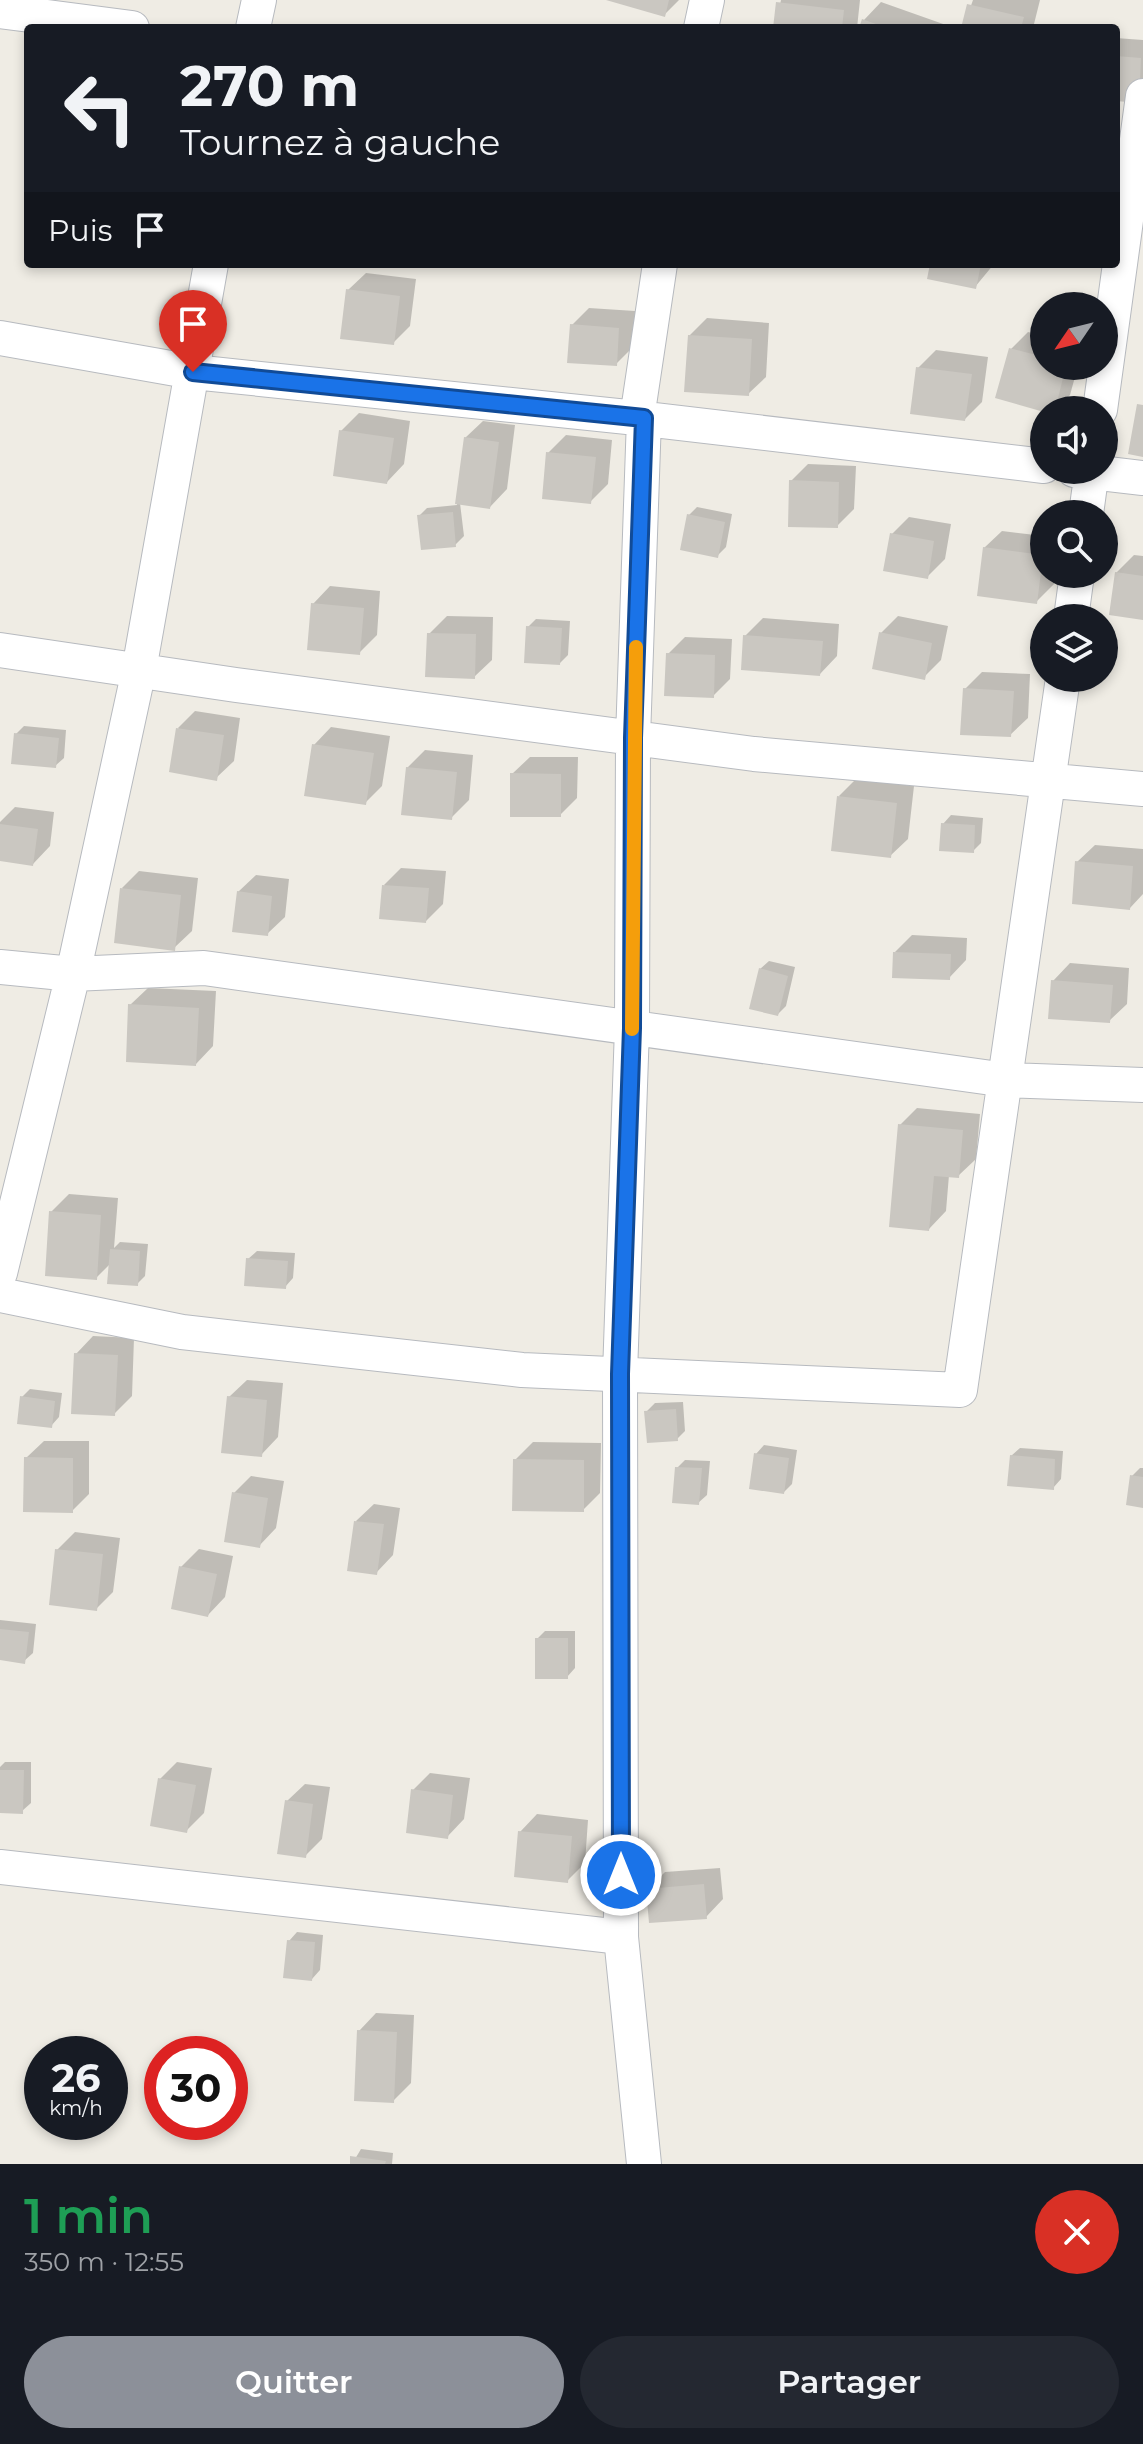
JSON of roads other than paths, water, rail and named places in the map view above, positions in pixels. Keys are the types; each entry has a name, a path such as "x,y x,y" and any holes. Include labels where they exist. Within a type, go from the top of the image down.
{"street":[{"path":"254,24 259,0"},
{"path":"702,24 707,0"},
{"path":"0,11 101,24"},
{"path":"1120,244 1130,161 1143,96"},
{"path":"0,1273 73,974 139,670 210,268"},
{"path":"644,2164 621,1937 620,1374 632,1028 633,738 640,418 659,268"},
{"path":"1102,396 1117,268"},
{"path":"0,338 193,372 640,418 1030,464"},
{"path":"1118,475 1143,478"},
{"path":"0,650 754,754 1143,789"},
{"path":"0,1295 182,1332 522,1370 960,1390 1061,692"},
{"path":"0,967 73,974 204,968 1006,1080 1143,1085"},
{"path":"0,1867 621,1937"}]}
